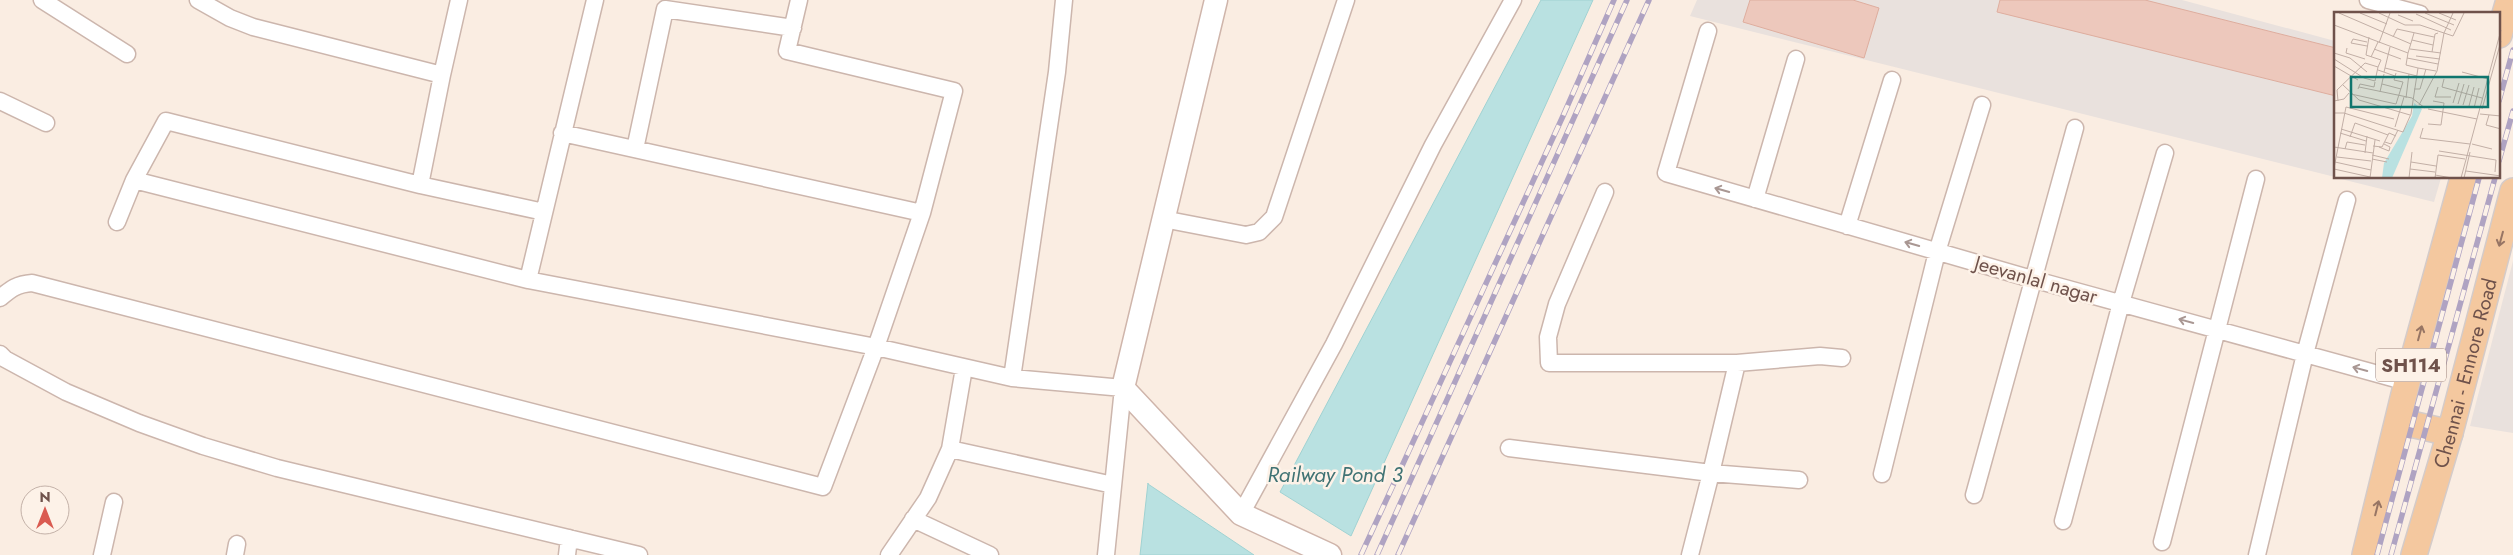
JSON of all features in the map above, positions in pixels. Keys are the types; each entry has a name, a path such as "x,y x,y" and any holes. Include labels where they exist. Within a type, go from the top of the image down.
{"main road":[{"path":"2500,32 2509,0"},
{"name":"SH114","path":"2365,555 2406,382 2463,179"},
{"name":"Chennai - Ennore Road","path":"2414,555 2450,433 2513,191"},
{"path":"2398,421 2450,433"}],"street":[{"path":"42,0 127,54"},
{"path":"198,0 230,18 253,27 442,75"},
{"path":"420,184 459,0"},
{"path":"528,280 595,0"},
{"path":"0,298 12,287 32,283 823,487 876,347 922,213 954,91 787,51 799,0"},
{"path":"1012,378 1057,72 1064,0"},
{"path":"1106,555 1123,388 1216,0"},
{"path":"1163,220 1246,235 1259,232 1274,217 1346,0"},
{"path":"1241,514 1334,344 1433,145 1513,0"},
{"path":"2368,0 2413,12"},
{"path":"635,149 665,9 793,28"},
{"name":"Jeevanlal nagar","path":"1708,31 1666,173 2032,279 2406,382"},
{"path":"2500,35 2513,38"},
{"path":"1755,199 1796,59"},
{"path":"1846,226 1892,80"},
{"path":"0,101 46,123"},
{"path":"1882,474 1937,252 1982,105"},
{"path":"117,222 134,180 166,121 420,184 544,212"},
{"path":"1974,495 2075,128"},
{"path":"562,133 922,213"},
{"path":"2063,521 2120,303 2165,153"},
{"path":"2162,542 2256,179"},
{"path":"134,180 528,280 876,347 1012,378 1123,388 1241,514 1330,555"},
{"path":"1605,192 1556,304 1548,337 1549,363 1737,363 1820,356 1842,358"},
{"path":"2258,555 2305,354 2347,200"},
{"path":"0,354 5,359 66,392 139,423 203,446 277,468 639,555"},
{"path":"1690,555 1737,363"},
{"path":"889,555 928,498 950,448 964,368"},
{"path":"950,448 1113,484"},
{"path":"1509,448 1711,473 1799,480"},
{"path":"102,555 114,502"},
{"path":"913,519 990,555"},
{"path":"567,555 569,538"}],"shaded area":[{"path":"1697,0 2182,0 2334,41 2334,177 1690,16"},
{"path":"2341,179 2441,179 2434,202"},
{"path":"2513,261 2513,433 2470,426"}],"water":[{"name":"Railway Pond 3","path":"1541,0 1593,0 1351,536 1280,492"},
{"path":"1148,484 1254,555 1140,555"}],"building":[{"path":"1750,0 1853,0 1879,8 1864,58 1743,22"},
{"path":"2000,0 2145,0 2334,47 2334,96 1997,12"}],"railway":[{"path":"1361,555 1563,116 1614,0"},
{"path":"1377,555 1627,0"},
{"path":"1398,555 1649,0"},
{"path":"2500,97 2513,50"},
{"path":"2500,157 2513,111"},
{"path":"2377,555 2479,179"},
{"path":"2391,555 2495,179"}]}
